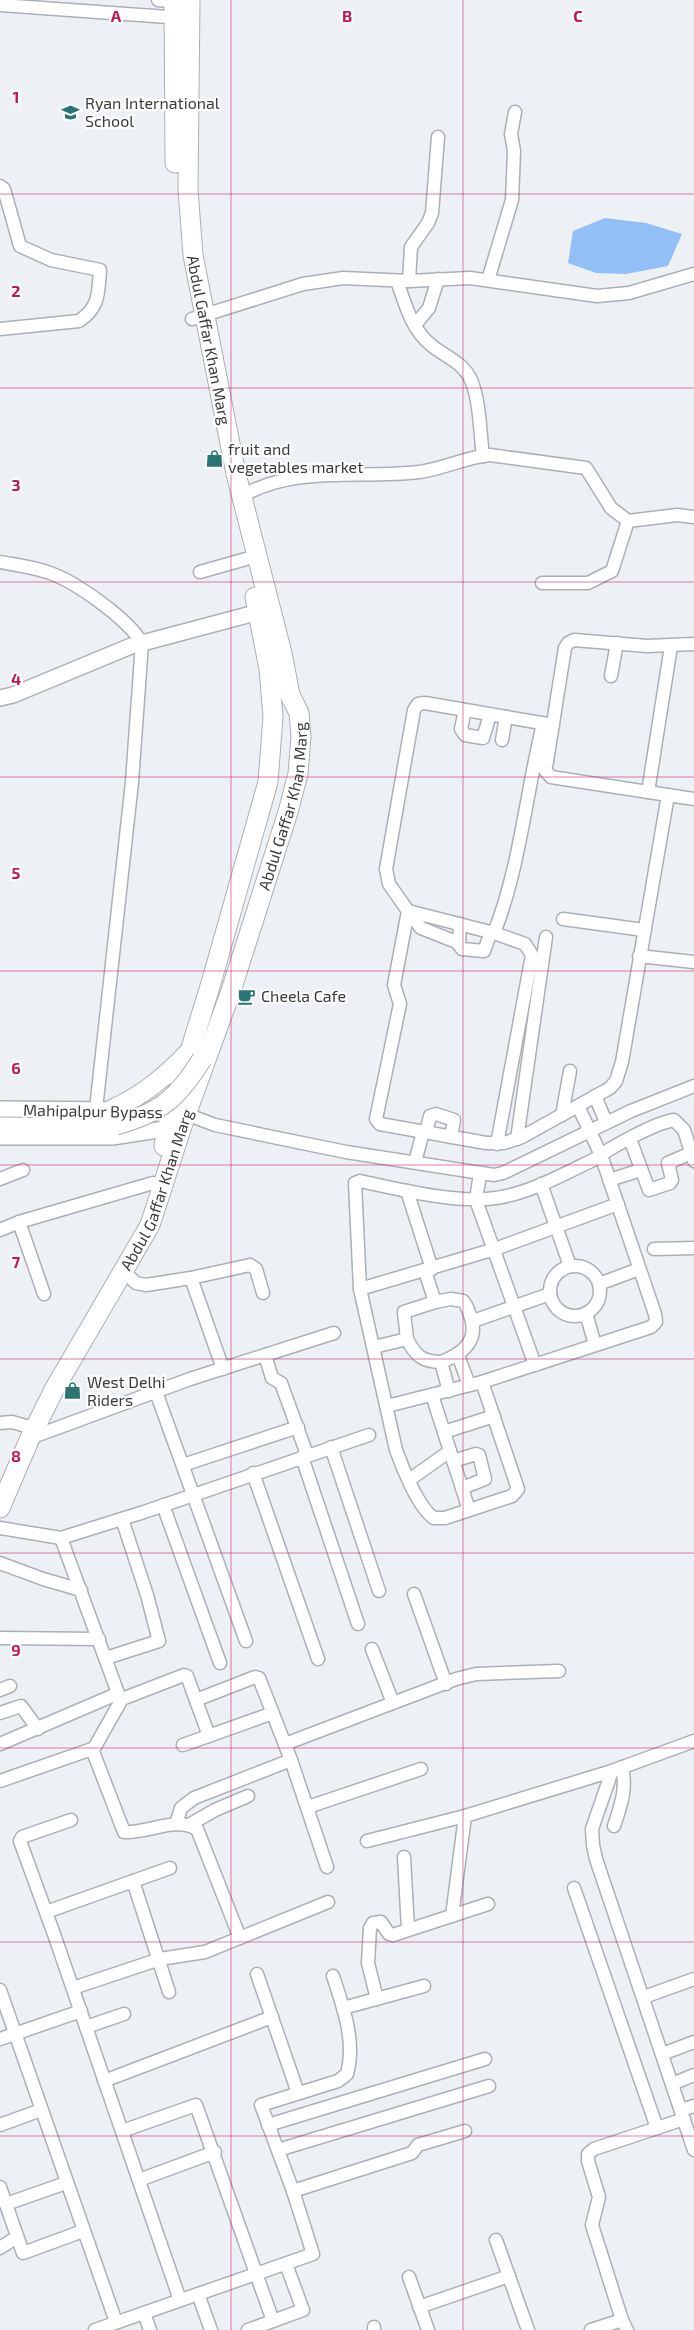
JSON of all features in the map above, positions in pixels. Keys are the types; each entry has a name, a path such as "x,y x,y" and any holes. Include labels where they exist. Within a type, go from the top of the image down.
{"main road":[{"name":"Abdul Gaffar Khan Marg","path":"0,1483 28,1432 150,1226 268,782 273,718 269,669 259,612 216,438 198,317 188,208 179,6"},
{"name":"Abdul Gaffar Khan Marg","path":"0,1508 28,1432 55,1370 135,1233 177,1120 230,991 288,812 298,774 301,737 299,712 290,695 282,653 198,317"},
{"path":"0,1126 85,1128 108,1115 143,1118 166,1103 186,1085 197,1054 216,1018 284,784 289,743 290,695"}],"street":[{"path":"0,5 179,6"},
{"path":"488,280 507,224 512,200 514,151 511,134 515,112"},
{"path":"438,137 432,213 428,223 411,247 403,281 409,315 415,325 430,345 455,360 470,379 483,456"},
{"path":"0,186 4,189 20,246 51,260 100,270 97,303 88,315 79,321 0,329"},
{"path":"198,317 320,280 355,278 403,281 438,279 488,280 605,296 630,293 694,274"},
{"path":"415,325 429,308 438,279"},
{"path":"242,496 251,490 285,480 350,474 418,472 483,456 516,458 586,468 611,508 628,521 677,515 694,517"},
{"path":"542,583 588,583 612,572 628,521"},
{"path":"200,572 246,560"},
{"path":"0,562 57,576 120,618 142,643 108,1115"},
{"path":"0,698 13,695 142,643 259,612"},
{"path":"460,924 459,943 462,949 481,952 485,950 508,894 565,648 568,643 574,640 671,646 694,644"},
{"path":"611,676 617,643"},
{"path":"648,792 671,646"},
{"path":"459,943 421,928 389,884 386,869 414,710 418,704 424,704 548,724"},
{"path":"465,710 462,733 474,737 483,738 486,736 490,715"},
{"path":"502,740 506,717"},
{"path":"540,760 551,777 694,799"},
{"path":"410,911 394,985 400,1004 376,1119 380,1124 496,1144 517,1139 610,1088 616,1081 668,795"},
{"path":"410,911 493,933 525,944 531,950 532,955 496,1144"},
{"path":"563,919 644,930"},
{"path":"517,1139 547,932 542,945 531,950"},
{"path":"640,956 694,962"},
{"path":"562,1115 570,1072"},
{"path":"177,1120 215,1125 346,1152 494,1175 503,1173 606,1122 672,1093 694,1086"},
{"path":"595,1096 606,1122"},
{"path":"387,1406 482,1382 651,1327 656,1322 656,1314 601,1155 578,1106"},
{"name":"Mahipalpur Bypass","path":"0,1109 177,1120"},
{"path":"415,1162 430,1116 436,1114 454,1120 451,1137"},
{"name":"Mahipalpur Bypass","path":"0,1137 103,1138 128,1136 177,1120"},
{"path":"482,1382 518,1489 512,1496 445,1518 431,1516 409,1480 396,1450 360,1289 355,1183 360,1181 407,1191 476,1200 497,1198 541,1184 601,1155 630,1139 665,1122 674,1120 684,1130 693,1157 669,1161 667,1165 672,1180 651,1190 647,1188 630,1139"},
{"path":"0,1179 23,1170"},
{"path":"609,1180 641,1170"},
{"path":"480,1174 476,1200 535,1365"},
{"path":"0,1230 19,1222 153,1183"},
{"path":"541,1184 570,1266"},
{"path":"407,1191 436,1302"},
{"path":"360,1289 495,1249 618,1204"},
{"path":"19,1222 44,1294"},
{"path":"654,1249 694,1248"},
{"path":"124,1272 136,1283 146,1285 191,1278 250,1265 256,1269 262,1293"},
{"path":"570,1266 578,1266 591,1271 599,1284 600,1291 596,1304 586,1313 578,1316 562,1312 556,1306 550,1294 552,1282 556,1275 570,1266"},
{"path":"599,1284 639,1269"},
{"path":"191,1278 223,1369"},
{"path":"472,1321 550,1294"},
{"path":"463,1301 472,1321 473,1337 468,1346 458,1355 441,1362 428,1362 421,1359 407,1338 404,1312 436,1302 463,1301"},
{"path":"586,1313 595,1345"},
{"path":"0,1423 12,1422 28,1432 334,1333"},
{"path":"374,1347 407,1338"},
{"path":"265,1355 272,1378 281,1383 298,1427 303,1453 358,1624"},
{"path":"458,1355 469,1386"},
{"path":"441,1362 449,1391"},
{"path":"156,1392 246,1641"},
{"path":"432,1395 469,1510"},
{"path":"444,1432 494,1416"},
{"path":"183,1466 298,1427"},
{"path":"0,1528 61,1538 194,1495 253,1474 303,1453 331,1447 369,1435"},
{"path":"331,1447 379,1591"},
{"path":"409,1480 452,1456 478,1454 486,1478 462,1488"},
{"path":"253,1474 318,1659"},
{"path":"163,1505 220,1663"},
{"path":"106,1658 159,1642 147,1595 122,1519"},
{"path":"61,1538 119,1696 93,1750 124,1832 182,1825 248,1796"},
{"path":"0,1563 43,1579 81,1590"},
{"path":"414,1594 446,1684"},
{"path":"0,1638 99,1639"},
{"path":"372,1649 393,1703"},
{"path":"285,1744 476,1674 559,1671"},
{"path":"0,1744 117,1698 186,1675 209,1736"},
{"path":"196,1700 258,1677 291,1760 327,1866"},
{"path":"0,1713 21,1706 38,1729"},
{"path":"183,1745 273,1713"},
{"path":"367,1841 465,1816 617,1769 694,1741"},
{"path":"0,1781 91,1749 93,1750"},
{"path":"182,1825 181,1808 194,1798 291,1760"},
{"path":"308,1808 421,1769"},
{"path":"614,1826 624,1796 624,1780 617,1769"},
{"path":"617,1769 592,1829 592,1845 694,2150"},
{"path":"452,1916 465,1816"},
{"path":"71,1820 20,1839 180,2300"},
{"path":"182,1825 200,1832 240,1938"},
{"path":"404,1856 408,1929"},
{"path":"46,1912 170,1868"},
{"path":"133,1881 160,1959 169,1992"},
{"path":"574,1888 657,2128"},
{"path":"73,1988 160,1959 205,1952 328,1902"},
{"path":"378,1999 368,1963 371,1925 381,1922 390,1935 488,1904"},
{"path":"257,1974 298,2093"},
{"path":"95,2330 313,2254 261,2104 338,2081 347,2074 350,2044 343,2008 333,1976"},
{"path":"644,1996 694,1979"},
{"path":"343,2008 424,1986"},
{"path":"0,1990 116,2322"},
{"path":"0,2039 81,2011"},
{"path":"86,2027 124,2014"},
{"path":"104,2081 272,2017"},
{"path":"662,2054 694,2042"},
{"path":"268,2126 485,2059"},
{"path":"672,2084 694,2076"},
{"path":"278,2150 489,2086"},
{"path":"122,2131 196,2105 215,2152 273,2321"},
{"path":"591,2330 625,2325 592,2225 598,2197 588,2162 588,2154 594,2149 657,2128 682,2115 694,2106"},
{"path":"0,2125 41,2110"},
{"path":"292,2191 412,2153 418,2145 465,2131"},
{"path":"139,2180 215,2152"},
{"path":"6,2204 66,2183"},
{"path":"0,2187 24,2253 83,2231"},
{"path":"0,2248 17,2237"},
{"path":"496,2240 528,2330"},
{"path":"248,2330 303,2310 286,2264"},
{"path":"419,2307 509,2276"},
{"path":"409,2277 428,2330"},
{"path":"198,2294 211,2330"},
{"path":"144,2313 150,2330"}],"water":[{"path":"605,218 646,223 682,234 668,266 626,274 596,273 568,263 573,231"}],"place":[{"name":"Ryan International School","path":"71,112"},
{"name":"fruit and vegetables market","path":"214,458"},
{"name":"Cheela Cafe","path":"247,996"},
{"name":"West Delhi Riders","path":"73,1391"}]}
